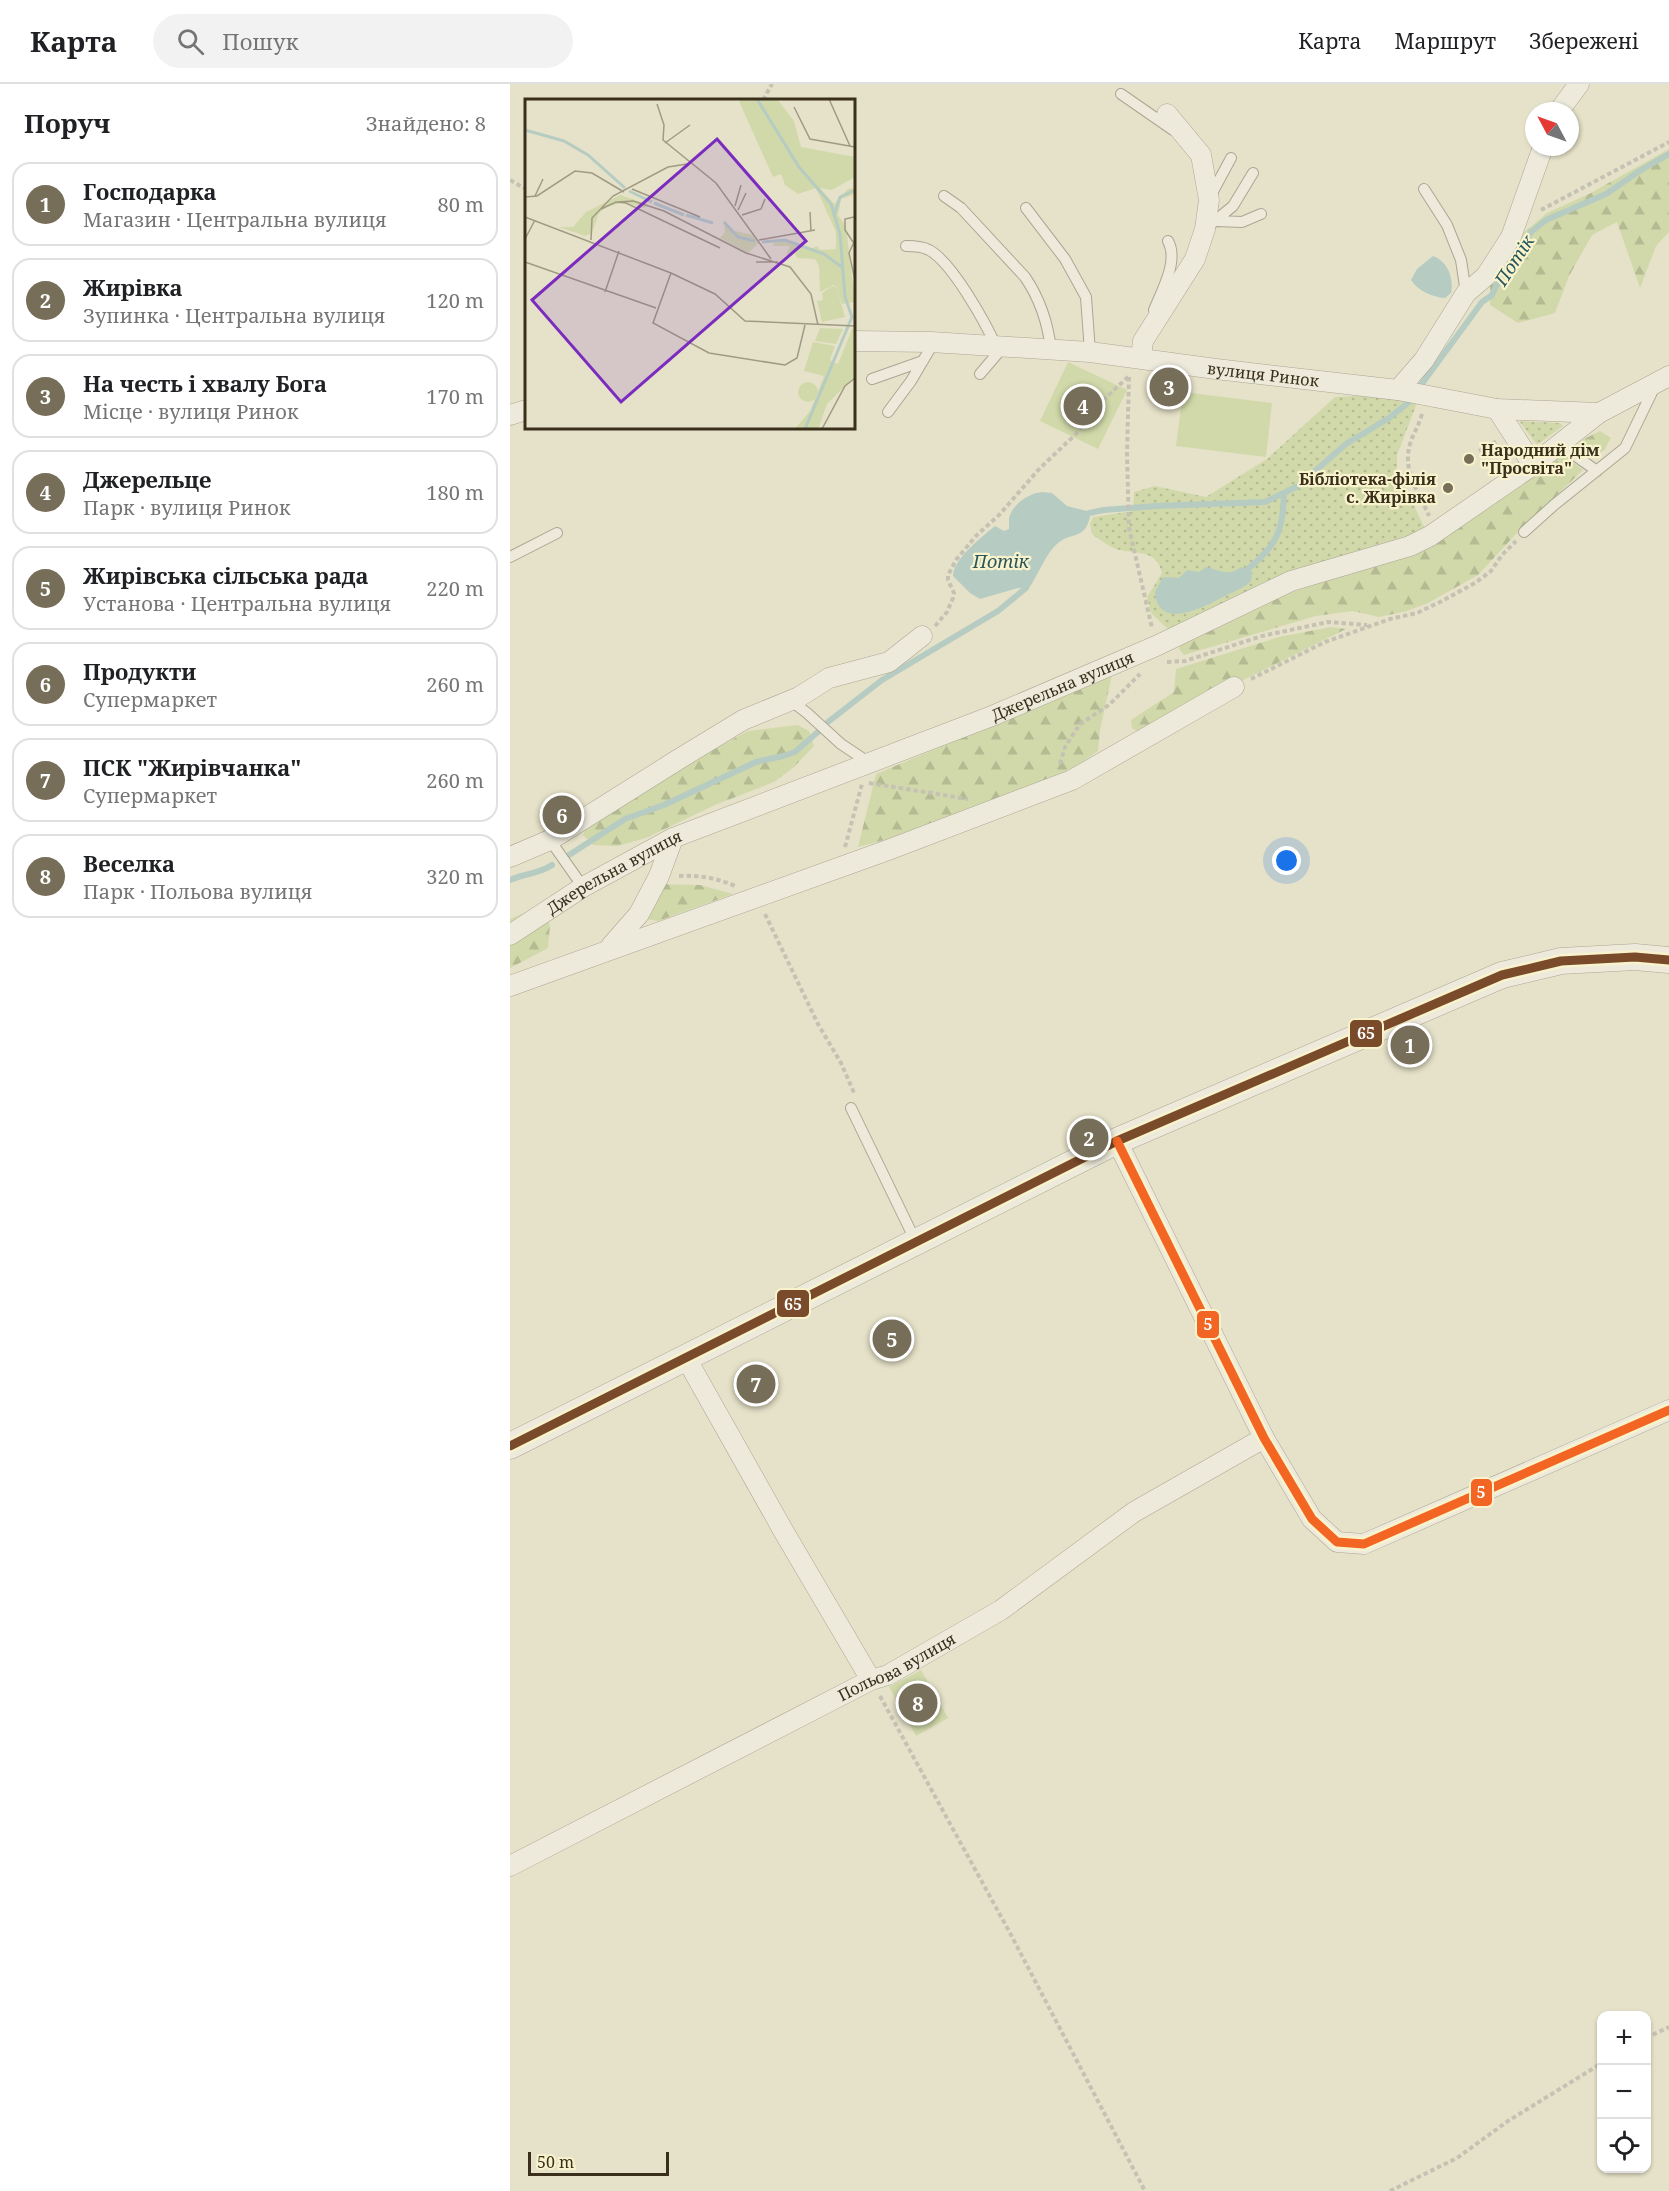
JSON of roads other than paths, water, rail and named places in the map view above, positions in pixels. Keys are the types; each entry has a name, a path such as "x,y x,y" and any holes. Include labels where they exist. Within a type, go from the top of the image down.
{"street":[{"path":"1566,102 1579,84"},
{"path":"1142,349 1195,259 1211,225 1201,155 1167,114"},
{"path":"1398,390 1424,360 1466,293 1486,276 1511,237 1540,156"},
{"name":"вулиця Ринок","path":"855,341 934,342 1090,352 1142,349 1216,369 1398,390 1497,408 1599,413"},
{"name":"Джерельна вулиця","path":"510,935 584,887 674,838 1153,652 1291,581 1410,546 1533,465 1599,413 1663,379"},
{"path":"1497,408 1533,465"},
{"path":"510,415 525,410"},
{"path":"510,857 550,840 743,720 790,700 829,678 889,662 922,636"},
{"path":"510,986 1072,780 1234,687"},
{"path":"609,949 639,914 659,876 674,838"},
{"path":"510,1446 1117,1141 1502,975 1561,961 1635,957 1669,960"},
{"path":"1117,1141 1264,1438 1312,1519 1337,1542 1365,1544 1669,1410"},
{"path":"686,1358 871,1680"},
{"name":"Польова вулиця","path":"510,1866 871,1680 888,1675 1001,1610 1134,1512 1264,1438"}],"lane":[{"path":"1121,94 1186,137"},
{"path":"1209,200 1231,158"},
{"path":"1211,225 1233,206 1253,173"},
{"path":"1424,189 1447,225 1461,260 1466,293"},
{"path":"944,196 961,208 1025,277 1044,315 1051,350"},
{"path":"1026,208 1065,259 1086,297 1090,352"},
{"path":"1211,225 1242,222 1262,214"},
{"path":"907,241 929,250 962,286 1000,346 980,374"},
{"path":"1142,349 1170,268 1172,248 1168,241"},
{"path":"888,412 911,381 934,342"},
{"path":"872,379 923,361"},
{"path":"1524,532 1625,448 1663,379"},
{"path":"1560,445 1597,471"},
{"path":"510,557 557,533"},
{"path":"790,700 807,712 841,744 868,762"},
{"path":"550,840 584,887"},
{"path":"851,1108 916,1242"}],"water":[{"path":"1433,256 1443,262 1451,276 1451,293 1445,298 1426,293 1411,280 1417,269"},
{"name":"Потік","path":"1042,492 1052,493 1067,506 1087,511 1090,517 1085,529 1053,548 1029,588 1018,588 980,599 970,593 953,576 958,562 995,526 1004,531 1009,529 1010,514 1013,509 1026,497"},
{"path":"1206,567 1232,572 1241,567 1252,572 1251,581 1193,611 1172,614 1164,611 1158,604 1155,592 1163,577 1179,578 1187,570 1199,572"}],"waterway":[{"name":"Потік","path":"1421,385 1482,302 1492,295 1506,266 1531,232 1546,220 1606,194 1669,154"},
{"name":"Потік","path":"1089,513 1156,506 1265,502 1298,486 1346,444 1389,418 1409,402"},
{"path":"1248,569 1266,552 1280,528 1284,494"},
{"path":"828,722 882,680 998,611 1026,588"},
{"path":"569,855 625,819 664,805 756,762 795,752 819,731"},
{"path":"510,880 552,865"}],"place":[{"name":"На честь і хвалу Бога","path":"1169,387"},
{"name":"Джерельце","path":"1083,406"},
{"name":"Народний дім \"Просвіта\"","path":"1469,459"},
{"name":"Бібліотека-філія с. Жирівка","path":"1448,488"},
{"name":"Продукти","path":"562,815"},
{"name":"Господарка","path":"1410,1045"},
{"name":"Жирівка","path":"1089,1138"},
{"name":"Жирівська сільська рада","path":"892,1339"},
{"name":"ПСК \"Жирівчанка\"","path":"756,1384"},
{"name":"Веселка","path":"918,1703"}]}
